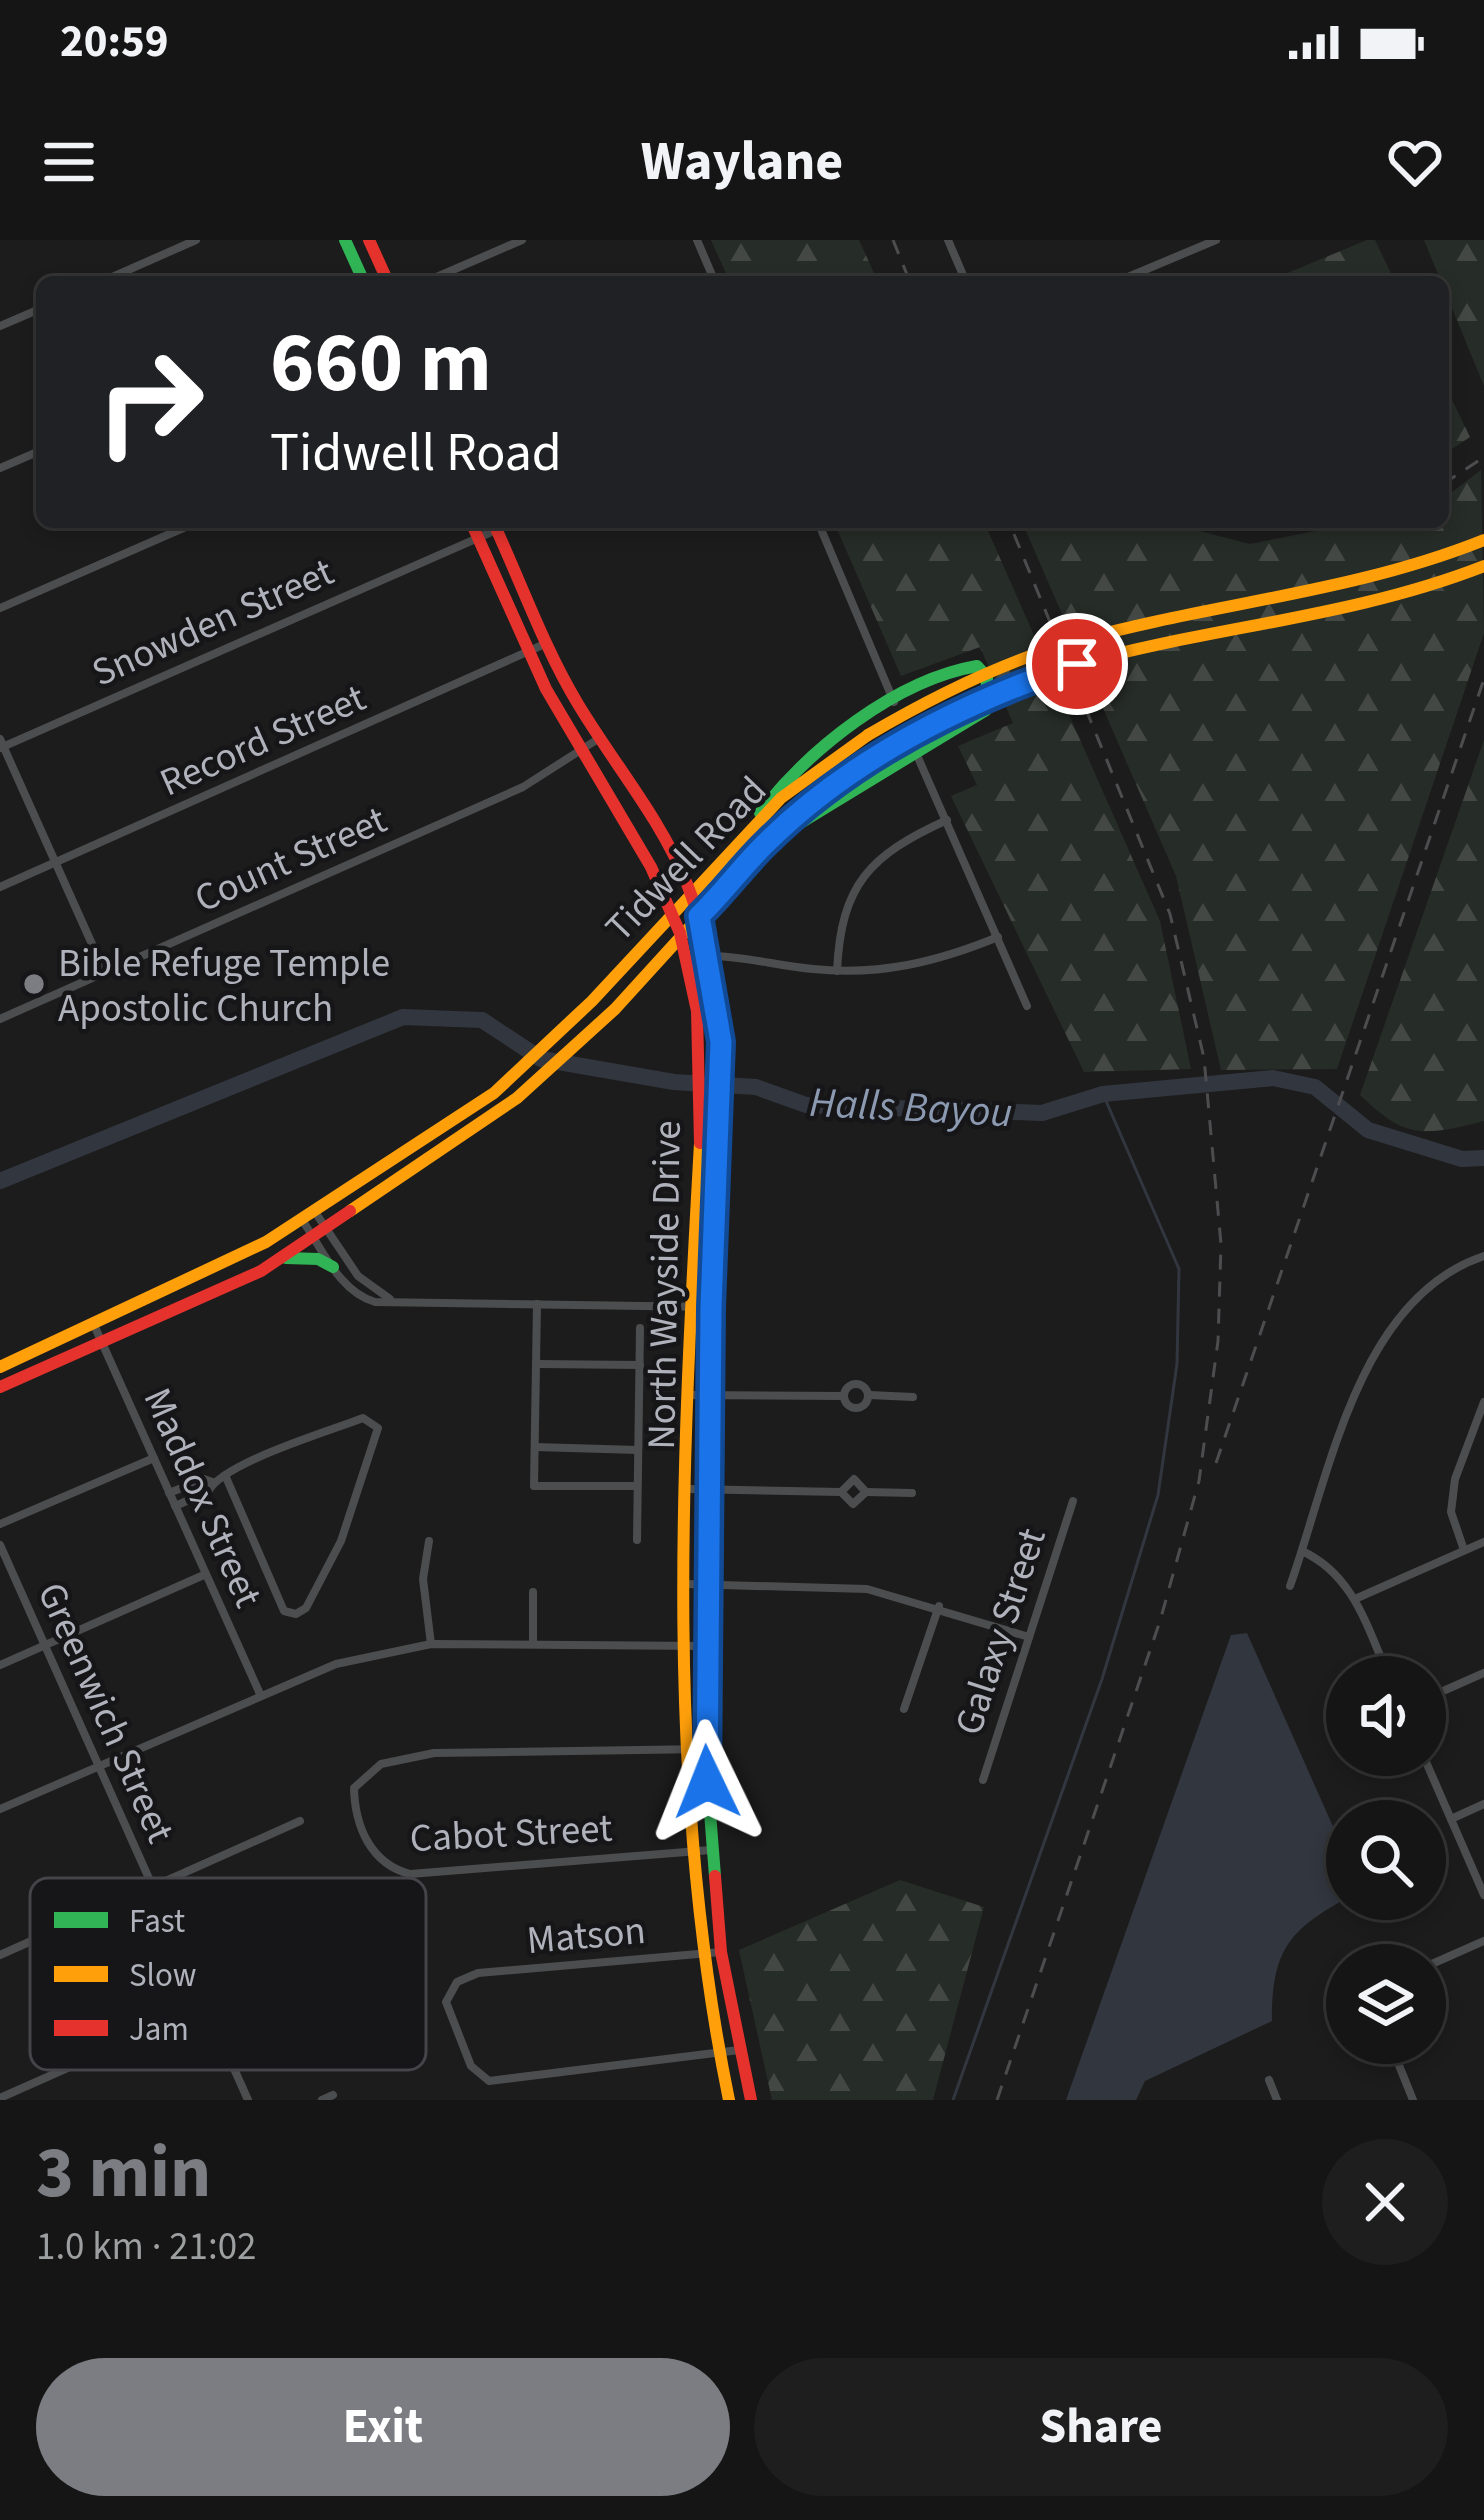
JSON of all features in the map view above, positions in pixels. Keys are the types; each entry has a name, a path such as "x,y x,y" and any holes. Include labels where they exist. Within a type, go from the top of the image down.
{"main road":[{"path":"345,240 361,276"},
{"path":"369,240 385,276"},
{"name":"North Wayside Drive","path":"474,528 528,652 580,751 637,834 673,912 698,1038 685,1748 700,1953 729,2100"},
{"name":"North Wayside Drive","path":"496,528 547,643 598,739 655,821 691,894 710,956 721,1042 711,1307 705,1749 721,1952 751,2100"},
{"name":"Tidwell Road","path":"0,1367 216,1270 309,1216 494,1093 592,1001 752,826 814,771 945,691 1066,644 1328,594 1484,540"},
{"name":"Tidwell Road","path":"0,1387 184,1308 283,1258 517,1098 615,1009 768,841 880,754 981,700 1077,664 1349,613 1484,566"},
{"path":"752,826 773,790 822,749 894,702 963,665 977,666 987,677 986,710 813,819 768,841"},
{"path":"283,1258 318,1259 333,1267"}],"street":[{"path":"115,276 196,240"},
{"path":"439,276 522,240"},
{"path":"697,240 712,276"},
{"path":"949,240 964,276"},
{"path":"1130,276 1216,240"},
{"path":"0,326 36,311"},
{"path":"0,468 36,453"},
{"path":"0,608 182,528"},
{"name":"Snowden Street","path":"1,744 492,528"},
{"path":"821,528 894,702"},
{"name":"Record Street","path":"0,887 547,643"},
{"name":"Count Street","path":"0,1019 523,787 598,739"},
{"path":"1,744 105,973"},
{"path":"916,752 1027,1006"},
{"path":"837,971 843,914 852,891 895,845 947,820"},
{"path":"710,956 837,971 940,959 998,938"},
{"path":"309,1216 358,1276 392,1300"},
{"path":"321,1234 333,1267 362,1298 711,1307"},
{"path":"1290,1586 1364,1373 1383,1336 1430,1284 1484,1256"},
{"path":"537,1304 534,1486 638,1486"},
{"name":"Maddox Street","path":"94,1325 260,1694"},
{"path":"637,1540 640,1328"},
{"path":"536,1364 640,1365"},
{"path":"844,1396 849,1387 859,1384 869,1395 914,1396"},
{"path":"689,1395 844,1396 854,1408 865,1405 869,1395"},
{"path":"1464,1550 1451,1513 1455,1479 1484,1402"},
{"path":"175,1506 208,1492 212,1482 225,1475 363,1418 379,1427 340,1541 306,1608 296,1614 284,1611 225,1475"},
{"path":"535,1447 638,1450"},
{"path":"0,1525 154,1458"},
{"path":"170,1493 204,1479 212,1482"},
{"path":"841,1492 854,1479 866,1492"},
{"path":"688,1489 841,1492 853,1504 866,1492 912,1493"},
{"name":"Galaxy Street","path":"983,1780 1073,1501"},
{"path":"430,1541 423,1579 430,1644"},
{"path":"1355,1599 1484,1541"},
{"name":"Greenwich Street","path":"0,1545 148,1878"},
{"path":"1302,1551 1333,1565 1355,1599 1380,1656"},
{"path":"0,1665 206,1574"},
{"path":"686,1584 867,1589 939,1606 1029,1637"},
{"path":"533,1592 533,1642"},
{"path":"904,1709 939,1606"},
{"path":"0,1809 337,1664 430,1644 706,1646"},
{"path":"1446,1690 1484,1673"},
{"path":"685,1748 705,1749"},
{"name":"Cabot Street","path":"685,1748 434,1753 381,1764 354,1788 355,1810 374,1855 386,1868 410,1874 711,1850"},
{"path":"1432,1776 1484,1894"},
{"path":"1451,1819 1484,1804"},
{"path":"170,1878 300,1821"},
{"path":"0,1955 30,1941"},
{"path":"1446,1958 1484,1941"},
{"name":"Matson","path":"717,2054 489,2081 471,2066 446,2002 457,1982 478,1973 721,1952"},
{"path":"717,2054 739,2050"},
{"path":"1398,2064 1413,2100"},
{"path":"0,2098 63,2070"},
{"name":"Greenwich Street","path":"234,2070 248,2100"},
{"path":"1269,2080 1277,2100"},
{"path":"322,2100 333,2095"}],"green space":[{"path":"711,240 859,240 875,276 727,276"},
{"path":"1375,240 1392,276 1280,276"},
{"path":"1424,240 1484,240 1484,386 1449,301 1449,276 1439,276"},
{"path":"1449,393 1470,437 1449,451"},
{"path":"1481,470 1484,633 1337,1069 1221,1070 1176,876 1025,528 1187,528 1250,544 1331,528 1449,528 1449,494"},
{"path":"837,528 987,528 1160,921 1191,1069 1084,1072 951,796 977,785 958,746 1013,723 980,647 901,676"},
{"path":"1484,740 1484,1121 1417,1131 1390,1120 1360,1095"},
{"path":"900,1880 984,1907 933,2100 772,2100 739,1950"}],"shaded area":[{"path":"1247,1633 1326,1811 1326,1911 1297,1933 1280,1960 1272,2021 1145,2081 1136,2100 1066,2100 1231,1635"}],"waterway":[{"name":"Halls Bayou","path":"0,1181 403,1017 482,1020 541,1059 674,1082 756,1087 806,1105 1042,1113 1103,1094 1273,1078 1315,1087 1368,1130 1462,1159 1484,1158"},
{"path":"953,2100 1102,1679 1158,1495 1177,1364 1179,1269 1103,1094"}],"railway":[{"path":"893,240 908,276"},
{"path":"1449,480 1484,457"},
{"path":"997,2100 1160,1621 1199,1481 1218,1341 1221,1244 1204,1058 1170,914 1011,528"},
{"path":"1216,1463 1484,679"}],"traffic: fast":[{"path":"345,240 361,276"},
{"path":"760,813 829,742 886,702 946,674 977,666 987,677 986,710 782,834"},
{"path":"715,1876 705,1749 719,1136"},
{"path":"286,1258 318,1259 333,1267"}],"traffic: slow":[{"path":"868,735 969,681 1049,649 1384,573 1484,540"},
{"path":"881,754 978,702 1055,671 1132,650 1385,597 1484,566"},
{"path":"0,1367 266,1242 494,1093 592,1001 781,798 868,735"},
{"path":"350,1211 517,1098 615,1009 707,908"},
{"path":"700,1143 683,1623 695,1862 708,1981 729,2100"}],"traffic: jam":[{"path":"369,240 385,276"},
{"path":"474,528 546,689 651,867 680,933 697,1011 700,1143"},
{"path":"496,528 566,683 651,814 687,884 706,945 716,1008 719,1136"},
{"path":"707,908 768,841 881,754"},
{"path":"0,1387 261,1271 350,1211"},
{"path":"715,1876 721,1952 751,2100"}],"place":[{"name":"Bible Refuge Temple Apostolic Church","path":"34,984"}],"route":[{"path":"707,1782 711,1307 721,1042 714,978 699,916 768,841 880,754 964,708 1077,664"}]}
